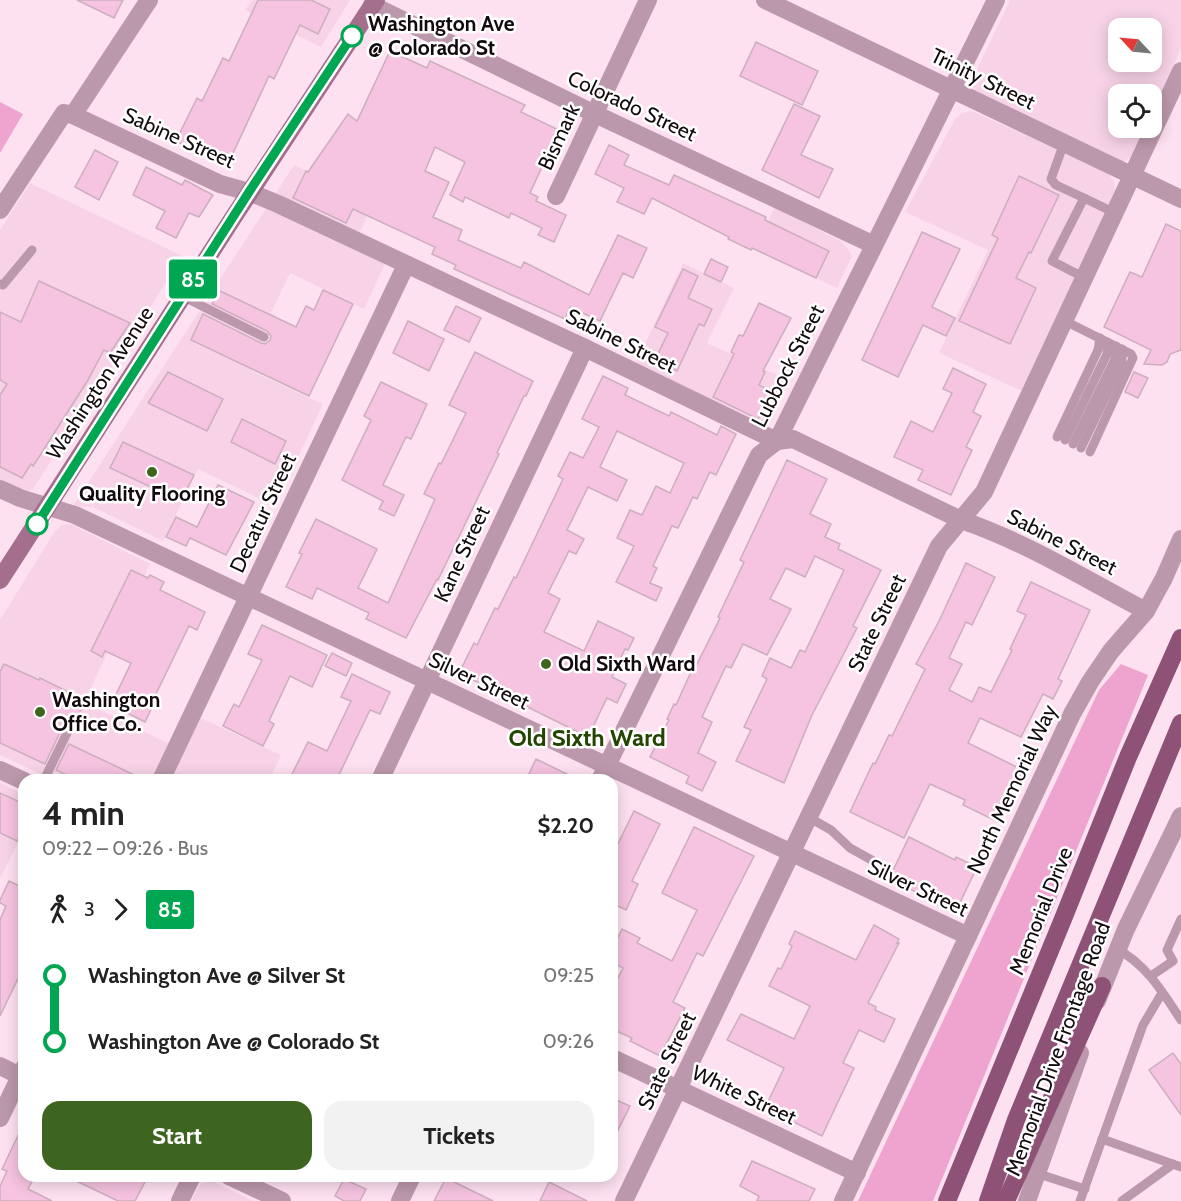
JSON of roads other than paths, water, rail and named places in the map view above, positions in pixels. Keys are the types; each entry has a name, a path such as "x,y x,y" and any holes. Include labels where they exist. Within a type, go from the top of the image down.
{"main road":[{"name":"Washington Avenue","path":"0,580 249,192 374,3"},
{"name":"Memorial Drive","path":"947,1199 1128,757 1181,638"},
{"path":"988,1201 1016,1120 1181,723"},
{"path":"1006,1201 1102,986"}],"street":[{"path":"0,210 64,113 74,115 149,0"},
{"name":"Bismark","path":"556,196 648,0"},
{"name":"Trinity Street","path":"765,0 786,4 952,89 1181,200"},
{"name":"Lubbock Street","path":"604,773 759,455 777,441 996,0"},
{"name":"Colorado Street","path":"374,3 595,114 874,245"},
{"name":"State Street","path":"624,1201 939,546 984,492 1181,71"},
{"name":"Sabine Street","path":"74,115 220,184 249,192 585,348 777,441 793,439 961,520 986,528 1036,552 1146,612"},
{"name":"Decatur Street","path":"164,774 406,265"},
{"name":"Kane Street","path":"383,774 585,348"},
{"name":"Silver Street","path":"0,489 75,515 427,681 604,773"},
{"name":"North Memorial Way","path":"843,1201 1072,714 1111,651 1146,612 1181,539"},
{"path":"0,770 18,778"},
{"name":"Silver Street","path":"618,779 791,853 968,936"},
{"name":"Memorial Drive Frontage Road","path":"1027,1201 1102,986 1181,816"},
{"name":"White Street","path":"618,1061 857,1173"},
{"path":"0,1066 18,1072"},
{"path":"0,1119 18,1084"},
{"path":"180,1201 189,1182"},
{"path":"242,1182 282,1201"},
{"path":"400,1201 409,1182"}],"lane":[{"path":"1064,143 1051,178 1056,185 1115,213"},
{"path":"1084,198 1052,261 1085,278"},
{"path":"0,284 3,285 32,250"},
{"path":"182,296 264,337"},
{"path":"1065,321 1131,354 1133,358 1132,363 1073,444"},
{"path":"1073,444 1115,359 1111,344"},
{"path":"1073,444 1098,350 1111,344"},
{"path":"47,774 69,729"},
{"path":"808,817 831,830 850,848 877,863"},
{"path":"1173,961 1167,950 1181,919"},
{"path":"1117,950 1132,957 1151,976 1181,1020"},
{"path":"1151,976 1181,953"},
{"path":"1080,1201 1143,1025 1162,993"},
{"path":"1102,1139 1177,1166"},
{"path":"1122,1201 1177,1166"},
{"path":"1036,1173 1084,1189"}],"place":[{"name":"Washington Ave @ Colorado St","path":"352,36"},
{"name":"Quality Flooring","path":"152,472"},
{"name":"Old Sixth Ward","path":"546,664"},
{"name":"Washington Office Co.","path":"40,712"}],"district":[{"name":"Old Sixth Ward","path":"587,738"}]}
